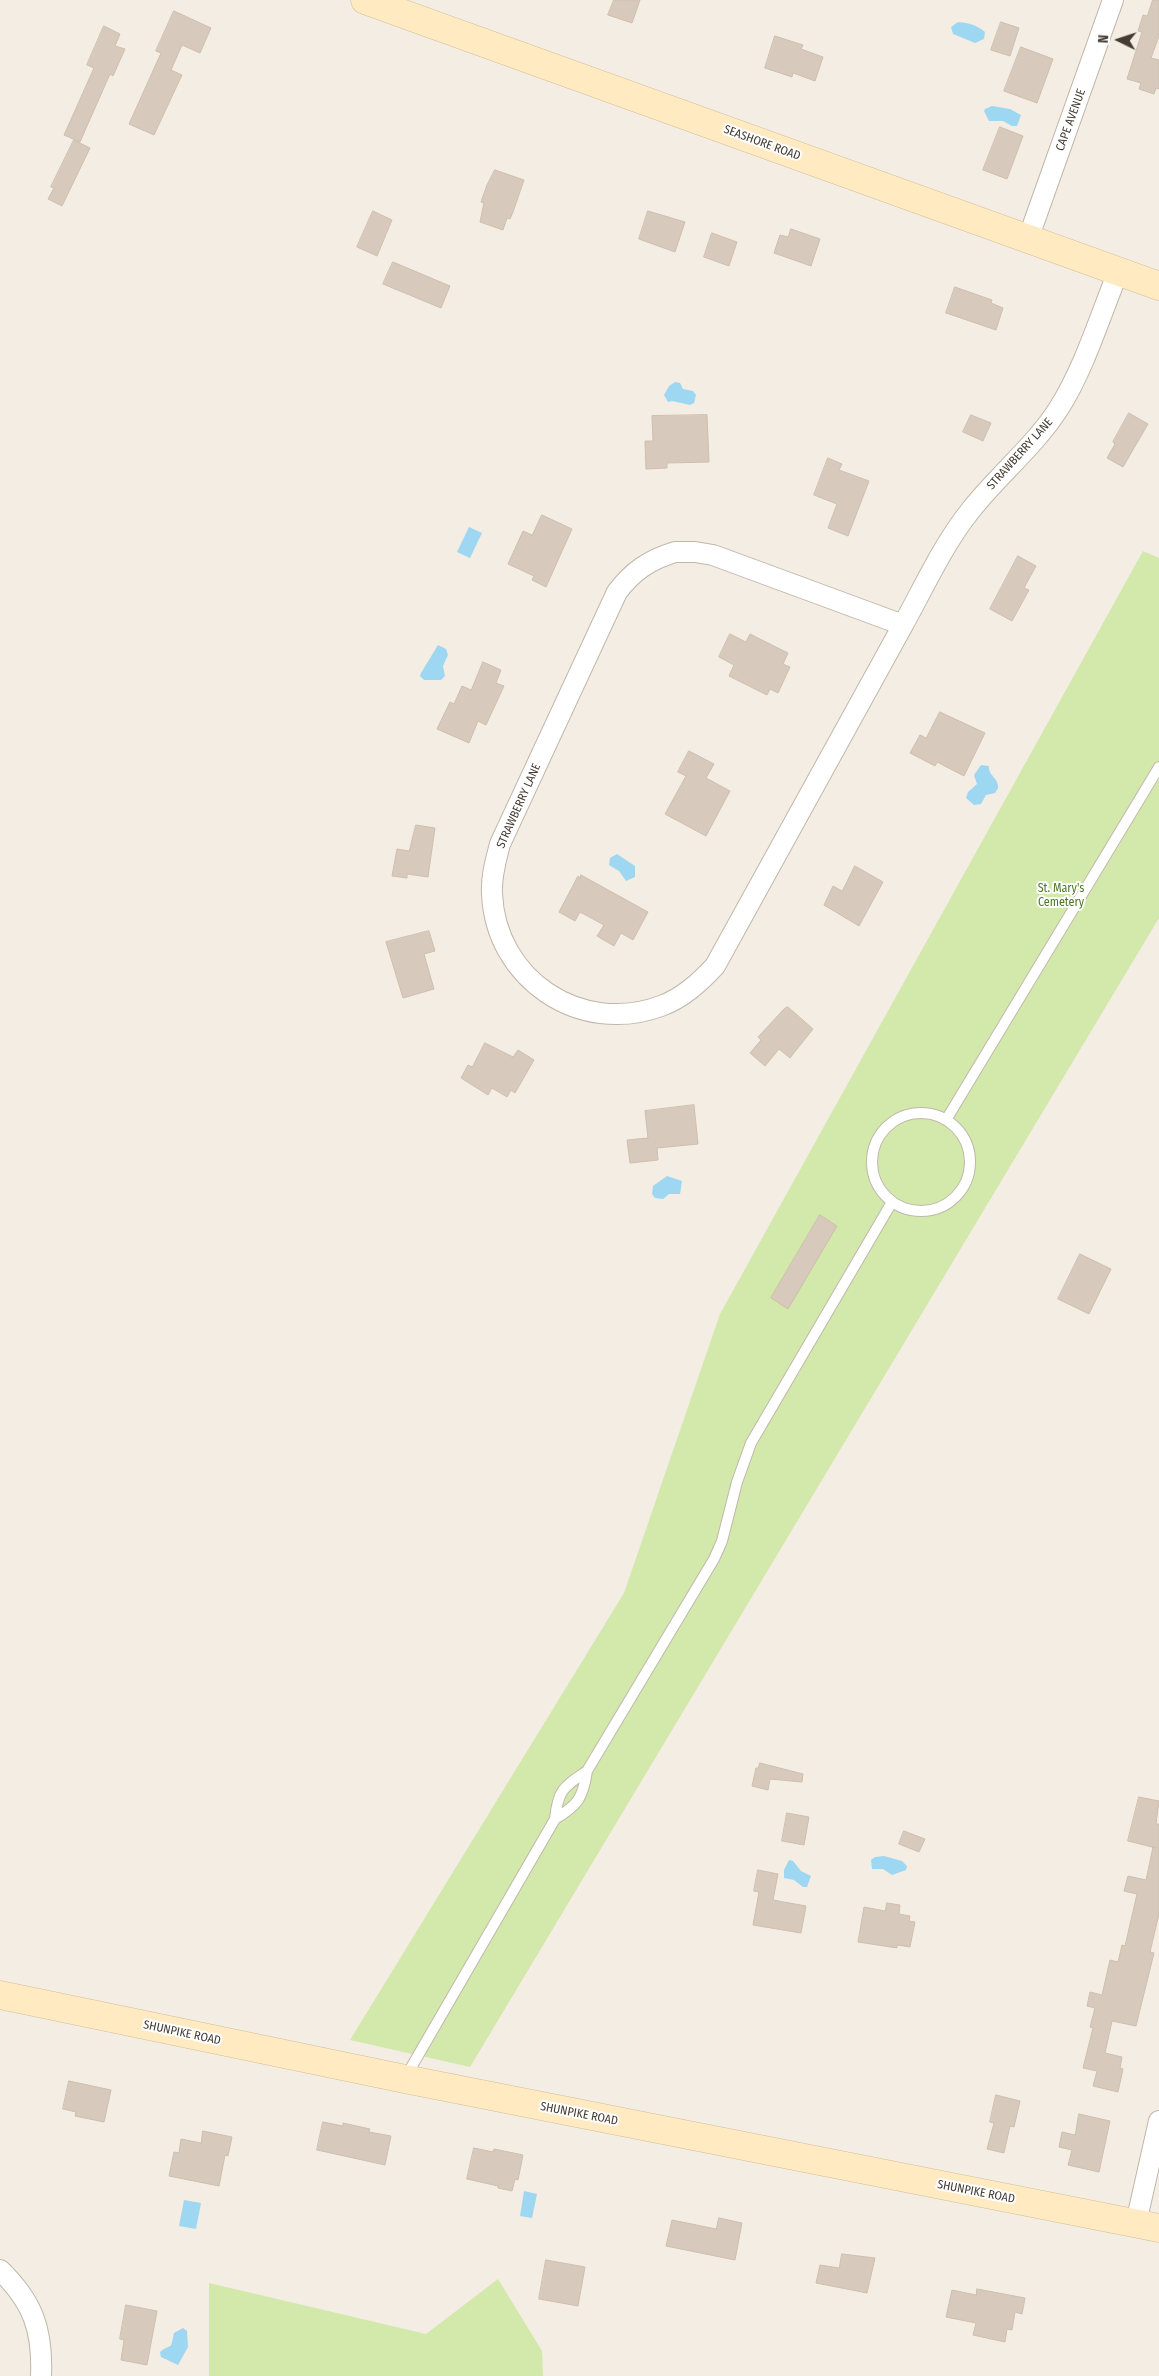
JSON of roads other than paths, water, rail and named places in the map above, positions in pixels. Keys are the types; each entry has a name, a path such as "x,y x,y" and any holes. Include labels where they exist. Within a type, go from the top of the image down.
{"street":[{"name":"SEASHORE ROAD","path":"365,0 1159,286"},
{"name":"CAPE AVENUE","path":"1028,239 1113,0"},
{"name":"STRAWBERRY LANE","path":"903,625 713,555 695,552 675,552 640,566 617,592 504,835 493,870 494,913 500,936 511,957 527,978 544,992 566,1005 590,1012 613,1015 637,1013 662,1006 682,996 716,966 945,549 969,513 992,484 1041,434 1060,407 1073,381 1118,272"},
{"name":"SHUNPIKE ROAD","path":"0,1995 405,2079 1147,2226"},
{"path":"1147,2226 1159,2121"},
{"path":"0,2270 17,2286 30,2306 38,2329 42,2352 40,2376"}],"lane":[{"path":"946,1120 1159,767"},
{"path":"911,1114 930,1114 946,1120 958,1131 967,1145 970,1164 964,1186 952,1201 934,1210 908,1209 892,1202 881,1191 874,1172 873,1156 878,1139 890,1124 911,1114"},
{"path":"555,1819 573,1807 580,1799 587,1771 714,1559 722,1540 737,1482 751,1443 892,1202"},
{"path":"405,2079 555,1819 559,1796 564,1787 587,1771"}],"water":[{"path":"958,22 973,25 982,30 985,32 984,39 975,43 953,34 951,27"},
{"path":"992,106 1010,109 1021,115 1017,126 1012,126 1003,121 989,121 984,111"},
{"path":"675,382 680,383 683,389 693,391 696,395 694,403 690,405 672,401 668,402 664,395 669,386"},
{"path":"469,527 482,533 470,558 457,552"},
{"path":"438,645 446,649 448,655 443,666 445,676 441,680 424,680 420,676 421,673"},
{"path":"981,765 989,766 998,788 995,793 986,795 981,804 974,805 966,798 968,792 977,784 974,775"},
{"path":"617,854 635,866 635,877 626,881 619,871 609,865 610,858"},
{"path":"667,1176 682,1181 680,1194 669,1194 663,1199 655,1198 652,1194 653,1186"},
{"path":"884,1856 902,1861 907,1866 906,1870 892,1875 883,1869 872,1869 871,1860 875,1857"},
{"path":"789,1860 793,1861 801,1871 811,1876 807,1887 803,1887 794,1880 784,1878 784,1870"},
{"path":"524,2191 537,2194 532,2218 520,2216"},
{"path":"184,2200 201,2203 196,2229 179,2226"},
{"path":"183,2328 187,2331 188,2347 178,2365 161,2357 160,2352 170,2346 174,2333"}],"park label":[{"name":"St. Mary's Cemetery","path":"1061,896"}]}
